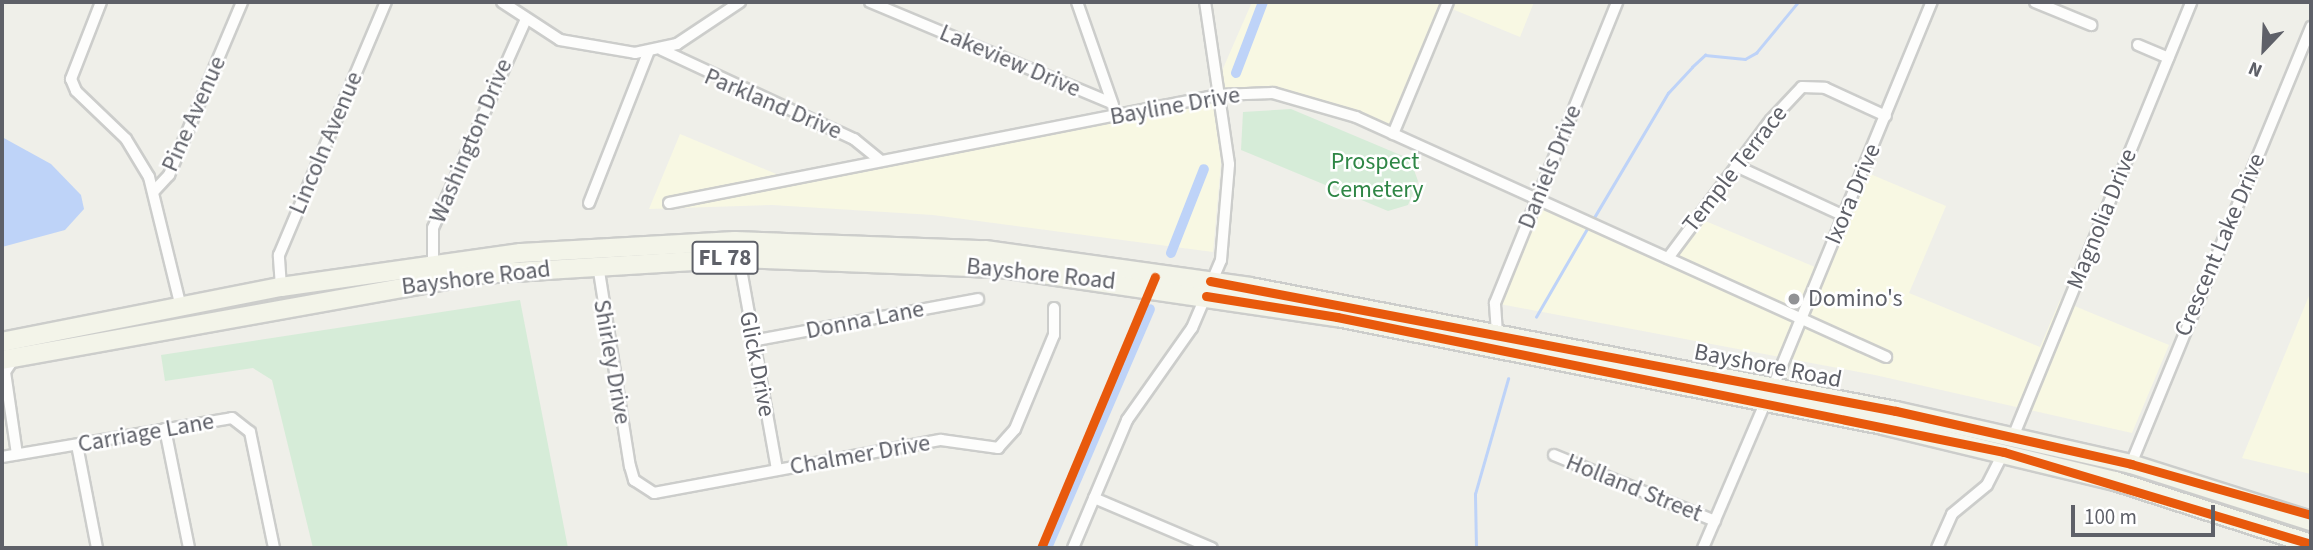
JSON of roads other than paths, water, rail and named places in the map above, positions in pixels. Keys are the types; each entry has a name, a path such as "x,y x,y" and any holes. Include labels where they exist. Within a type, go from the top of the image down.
{"main road":[{"name":"Bayshore Road","path":"2,342 281,287 427,265 615,245 897,244 1035,255 1208,288 1566,363 1770,394 1909,419 1919,416 2311,544"},
{"path":"598,265 615,245"},
{"name":"Bayshore Road","path":"8,358 404,286 598,265 739,258 866,258 1208,288 1497,333 2008,444 2131,464 2311,521"},
{"path":"404,286 427,265"},
{"path":"2264,506 2311,514"}],"street":[{"path":"101,2 71,79 76,91 126,139 155,190"},
{"name":"Pine Avenue","path":"181,307 155,190 169,174 242,2"},
{"name":"Lincoln Avenue","path":"281,287 279,255 386,2"},
{"path":"502,2 525,21 573,45 648,53 662,50 710,26 740,2"},
{"name":"Lakeview Drive","path":"870,2 1112,103"},
{"path":"1077,2 1117,115"},
{"path":"1073,548 1142,393 1180,347 1221,260 1229,199 1219,95 1205,2"},
{"path":"1393,134 1448,2"},
{"name":"Daniels Drive","path":"1497,333 1495,303 1617,2"},
{"name":"Ixora Drive","path":"1703,548 1770,394 1932,2"},
{"path":"2035,2 2091,25"},
{"name":"Magnolia Drive","path":"1937,548 1952,514 1987,485 2008,444 2191,2"},
{"name":"Washington Drive","path":"427,265 433,228 525,21"},
{"name":"Crescent Lake Drive","path":"2131,464 2311,27"},
{"path":"2138,45 2168,58"},
{"name":"Parkland Drive","path":"662,50 854,139 881,162"},
{"path":"589,203 648,53"},
{"name":"Temple Terrace","path":"1668,258 1737,166 1802,88 1825,88 1886,116"},
{"name":"Bayline Drive","path":"668,203 1219,95 1258,92 1303,99 1393,134 1886,357"},
{"path":"1737,166 1844,216"},
{"name":"Glick Drive","path":"739,258 777,470"},
{"name":"Shirley Drive","path":"598,265 629,460"},
{"name":"Donna Lane","path":"752,341 978,299"},
{"name":"Chalmer Drive","path":"629,460 634,480 654,493 941,440 999,449 1015,429 1054,335 1054,308"},
{"path":"8,358 5,372 17,454"},
{"name":"Carriage Lane","path":"2,457 221,418 243,423 250,432 274,548"},
{"path":"165,429 189,548"},
{"path":"77,445 97,548"},
{"name":"Holland Street","path":"1554,455 1715,521"},
{"path":"1094,498 1212,548"}],"water":[{"path":"2,137 51,164 81,195 84,209 65,230 2,247"}],"waterway":[{"path":"1236,73 1263,2"},
{"path":"1592,221 1668,93 1692,67 1705,55 1745,59 1756,53 1798,2"},
{"path":"1171,253 1204,169"},
{"path":"1536,317 1588,227"},
{"path":"1047,548 1150,309"},
{"path":"1476,548 1475,494 1508,379"}],"place":[{"name":"Domino's","path":"1794,299"}],"park label":[{"name":"Prospect Cemetery","path":"1375,176"}]}
